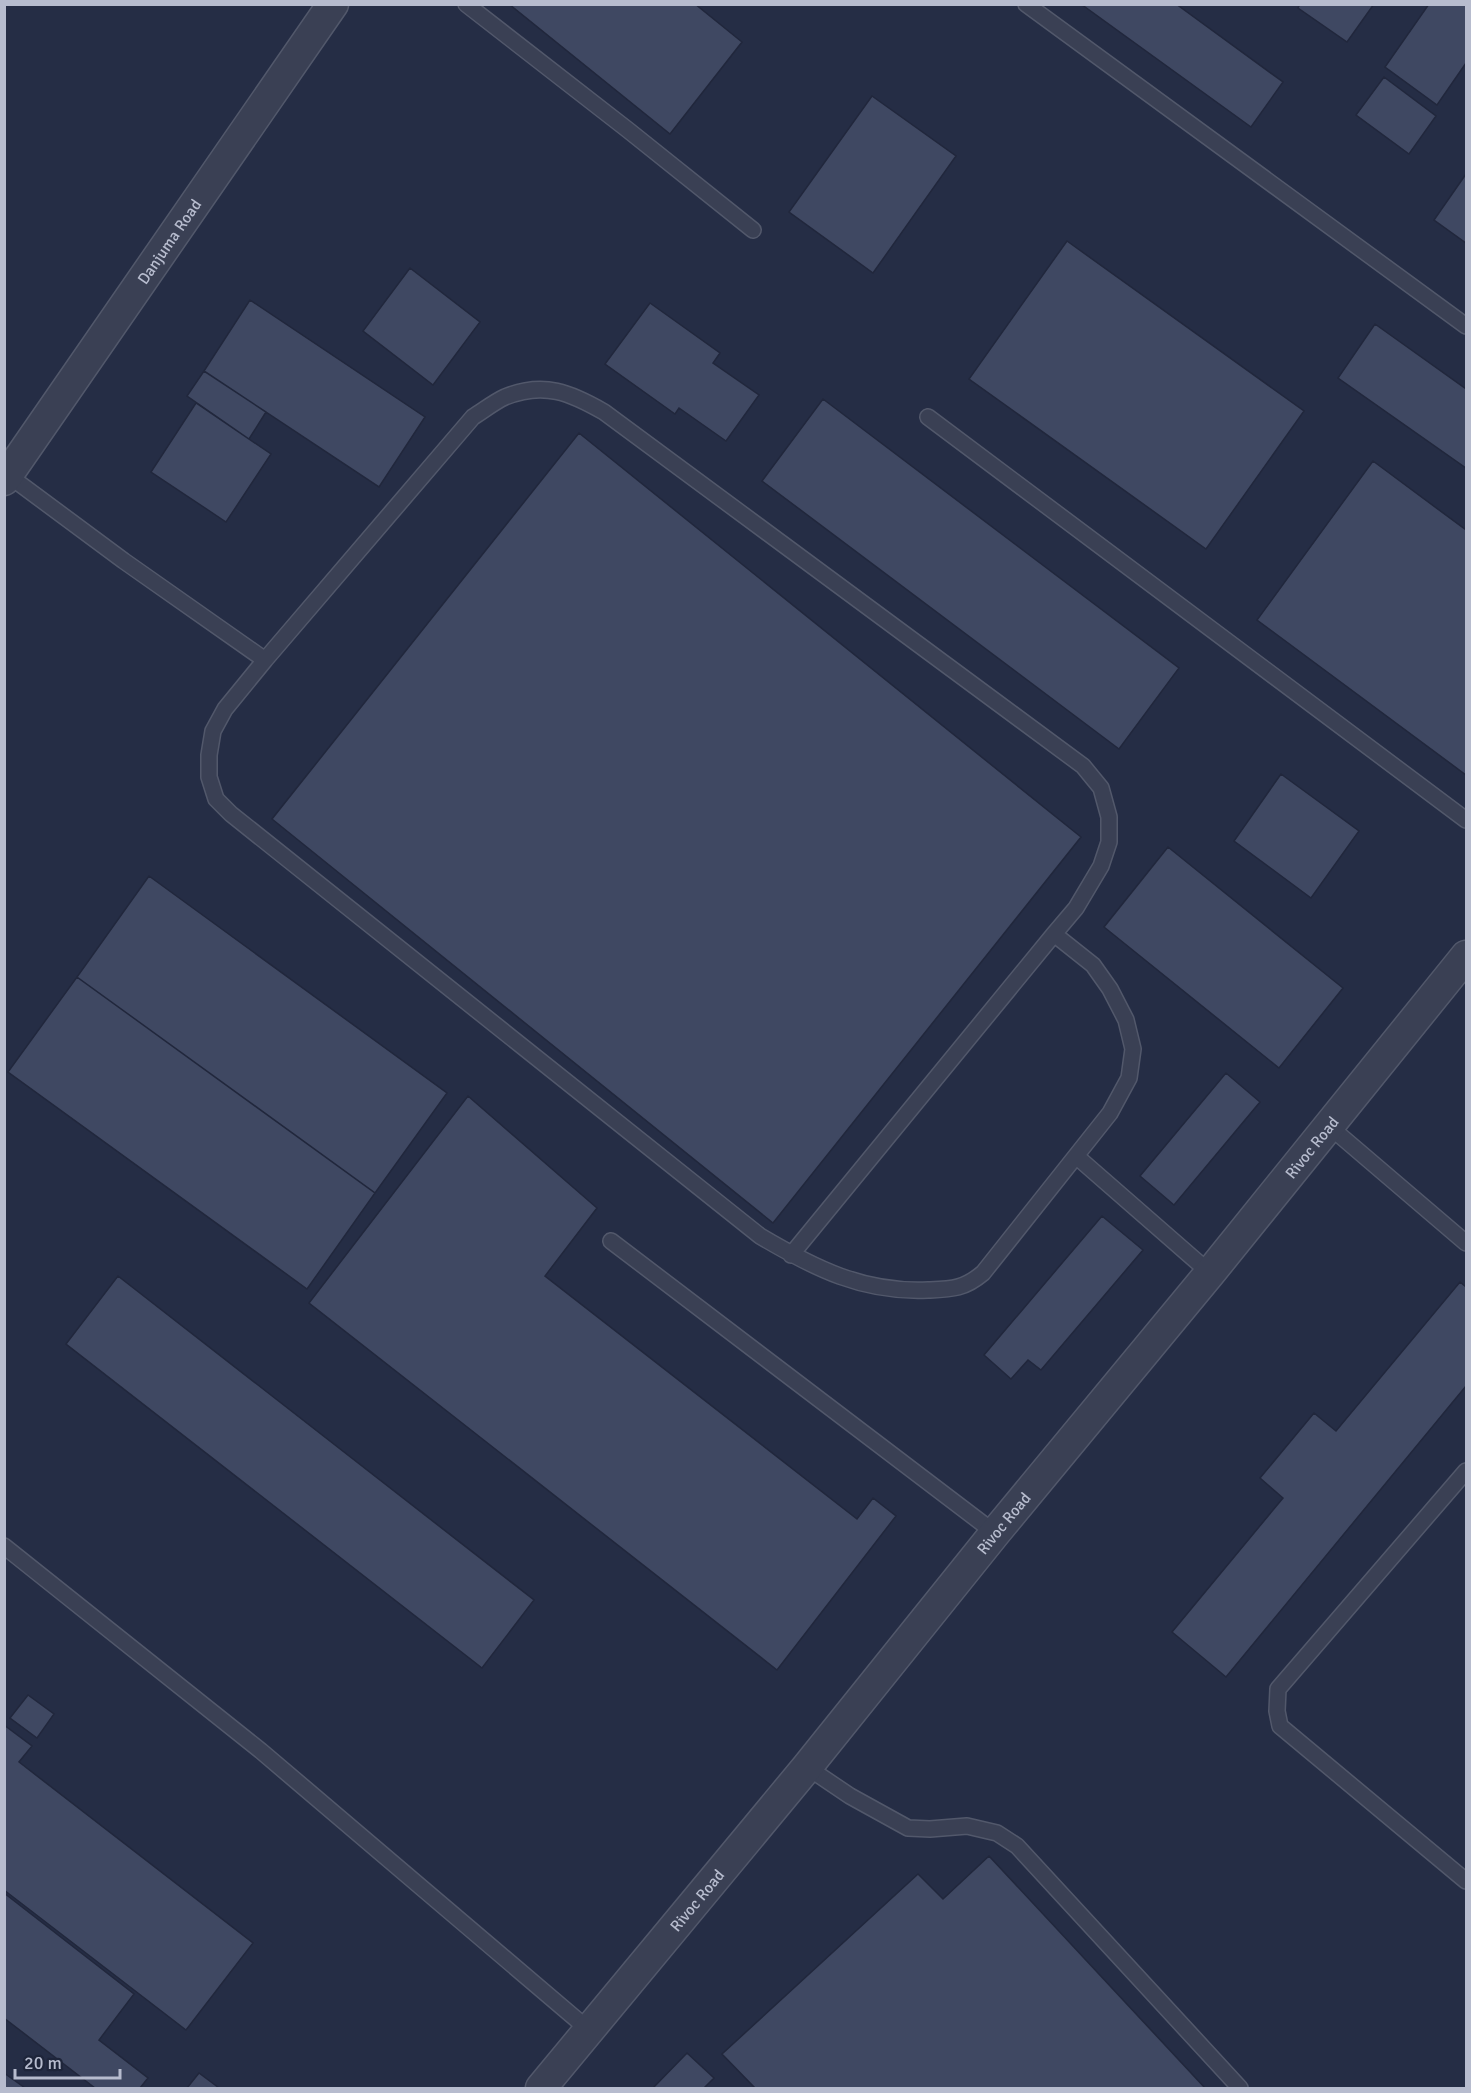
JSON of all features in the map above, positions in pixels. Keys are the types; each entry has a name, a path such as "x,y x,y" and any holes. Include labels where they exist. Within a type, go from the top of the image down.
{"street":[{"name":"Danjuma Road","path":"6,478 333,4"},
{"name":"Rivoc Road","path":"541,2088 807,1767 995,1533 1467,956"}],"lane":[{"path":"466,4 753,230"},
{"path":"1026,4 1467,326"},
{"path":"792,1255 1054,934 1076,908 1101,866 1109,842 1109,817 1101,788 1083,766 604,412 580,398 558,390 530,391 505,397 473,417 225,709 213,731 209,755 210,777 216,799 231,814 750,1229 792,1255 838,1277 880,1288 955,1289 970,1284 983,1273 1110,1113 1129,1078 1133,1050 1126,1020 1110,989 1093,965 1054,934"},
{"path":"928,417 1467,820"},
{"path":"6,478 265,660"},
{"path":"1329,1126 1467,1243"},
{"path":"1076,1156 1210,1273"},
{"path":"611,1241 995,1533"},
{"path":"1467,1471 1278,1689 1277,1710 1280,1726 1467,1881"},
{"path":"4,1546 261,1751 589,2030"},
{"path":"807,1767 850,1796 908,1828 967,1826 997,1833 1017,1846 1240,2088"}],"building":[{"path":"509,4 695,4 742,42 670,134"},
{"path":"1081,4 1176,4 1283,82 1251,127"},
{"path":"1300,4 1374,4 1347,42 1298,8"},
{"path":"1429,4 1466,4 1466,63 1437,105 1385,67"},
{"path":"1384,77 1436,116 1409,154 1356,115"},
{"path":"872,96 956,156 873,273 789,212"},
{"path":"1466,174 1466,243 1434,220"},
{"path":"1067,241 1304,411 1206,549 969,379"},
{"path":"410,268 480,322 433,385 363,331"},
{"path":"250,300 425,417 379,487 204,371"},
{"path":"650,303 720,353 713,363 759,395 726,441 679,408 675,414 605,364"},
{"path":"1375,324 1466,389 1466,468 1338,378"},
{"path":"204,371 266,412 249,439 187,396"},
{"path":"823,399 1179,668 1119,749 762,481"},
{"path":"196,403 271,454 226,522 151,472"},
{"path":"579,433 1081,837 773,1223 272,819"},
{"path":"1373,461 1466,530 1466,775 1257,620"},
{"path":"1281,774 1359,831 1311,898 1234,841"},
{"path":"1168,847 1343,988 1279,1068 1104,927"},
{"path":"149,876 447,1093 375,1193 77,977"},
{"path":"77,977 375,1193 307,1289 8,1072"},
{"path":"1226,1073 1260,1102 1174,1205 1140,1176"},
{"path":"468,1096 597,1208 545,1276 857,1519 873,1498 896,1516 777,1670 309,1303"},
{"path":"1102,1216 1143,1250 1041,1370 1028,1360 1011,1379 984,1355"},
{"path":"118,1276 534,1600 482,1668 66,1344"},
{"path":"1460,1282 1466,1287 1466,1386 1226,1677 1172,1632 1283,1498 1260,1478 1314,1413 1336,1431"},
{"path":"28,1695 54,1714 37,1738 10,1718"},
{"path":"4,1725 32,1746 19,1762 253,1943 186,2030 4,1890"},
{"path":"989,1856 1205,2088 755,2088 722,2054 918,1874 943,1899"},
{"path":"4,1893 134,1994 99,2040 148,2078 140,2088 95,2088 4,2018"},
{"path":"687,2053 714,2078 704,2088 653,2088"},
{"path":"4,2073 25,2088 4,2088"},
{"path":"199,2073 219,2088 187,2088"}]}
